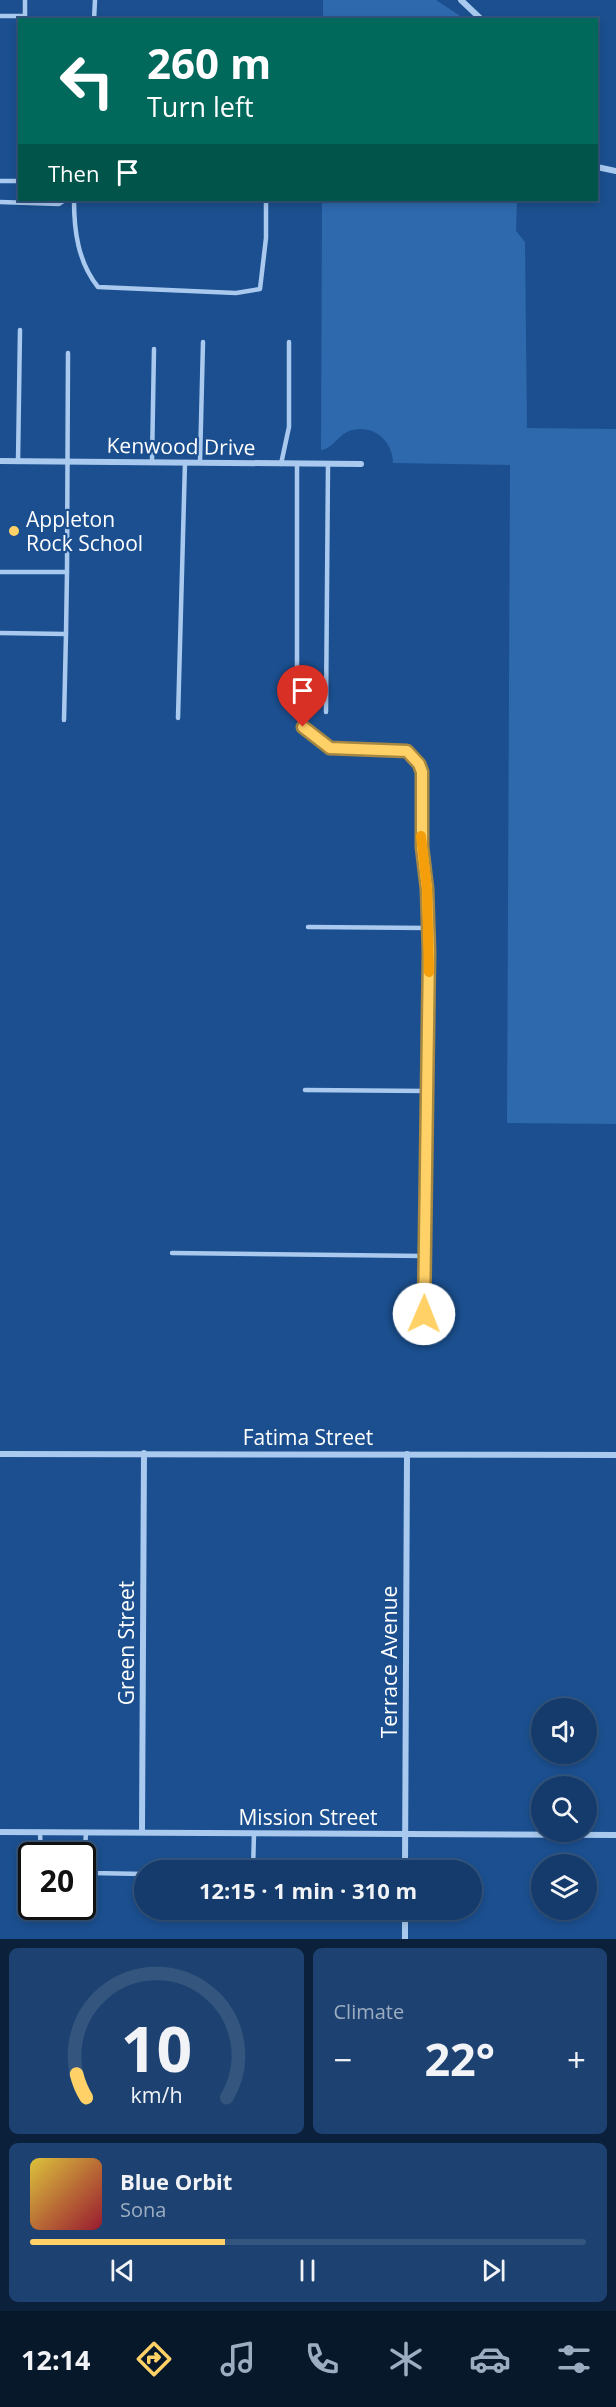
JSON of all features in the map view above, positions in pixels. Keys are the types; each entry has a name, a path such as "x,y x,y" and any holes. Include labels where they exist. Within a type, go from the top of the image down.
{"street":[{"path":"461,0 480,18"},
{"path":"598,167 616,171"},
{"name":"Kenwood Drive","path":"0,462 361,464"},
{"name":"Green Street","path":"142,1832 144,1453"},
{"name":"Fatima Street","path":"0,1454 616,1455"},
{"name":"Terrace Avenue","path":"405,1860 407,1454"},
{"name":"Mission Street","path":"0,1832 616,1835"},
{"path":"405,1920 405,1939"}],"lane":[{"path":"0,16 25,16 25,0"},
{"path":"94,0 94,18"},
{"path":"0,181 18,181"},
{"path":"0,202 59,204 64,201"},
{"path":"74,201 74,227 77,238 87,272 98,287 236,293 260,290 266,238 266,201"},
{"path":"18,462 20,330"},
{"path":"200,462 203,342"},
{"path":"281,464 289,427 289,342"},
{"path":"152,462 153,349"},
{"path":"64,720 68,352"},
{"path":"178,718 184,462"},
{"path":"297,464 299,714 303,727 330,748 407,751 419,764 422,772 422,847 428,928 424,1314"},
{"path":"326,712 328,465"},
{"path":"0,572 67,572"},
{"path":"0,633 66,634"},
{"path":"308,927 428,928"},
{"path":"305,1090 427,1091"},
{"path":"172,1253 424,1256"},
{"path":"40,1832 40,1842"},
{"path":"86,1832 84,1868 92,1873 134,1874"},
{"path":"253,1860 254,1833"}],"shaded area":[{"path":"323,0 436,0 463,18 323,18"},
{"path":"322,201 517,201 516,231 525,242 527,428 616,429 616,1124 507,1123 510,465 393,463 392,454 385,440 372,431 364,429 347,432 321,450"}],"slow traffic":[{"path":"421,836 427,889 429,972"}],"place":[{"name":"Appleton Rock School","path":"14,531"}],"route":[{"path":"303,727 330,748 407,751 419,764 422,772 421,830 427,889 429,952 424,1314"}]}
